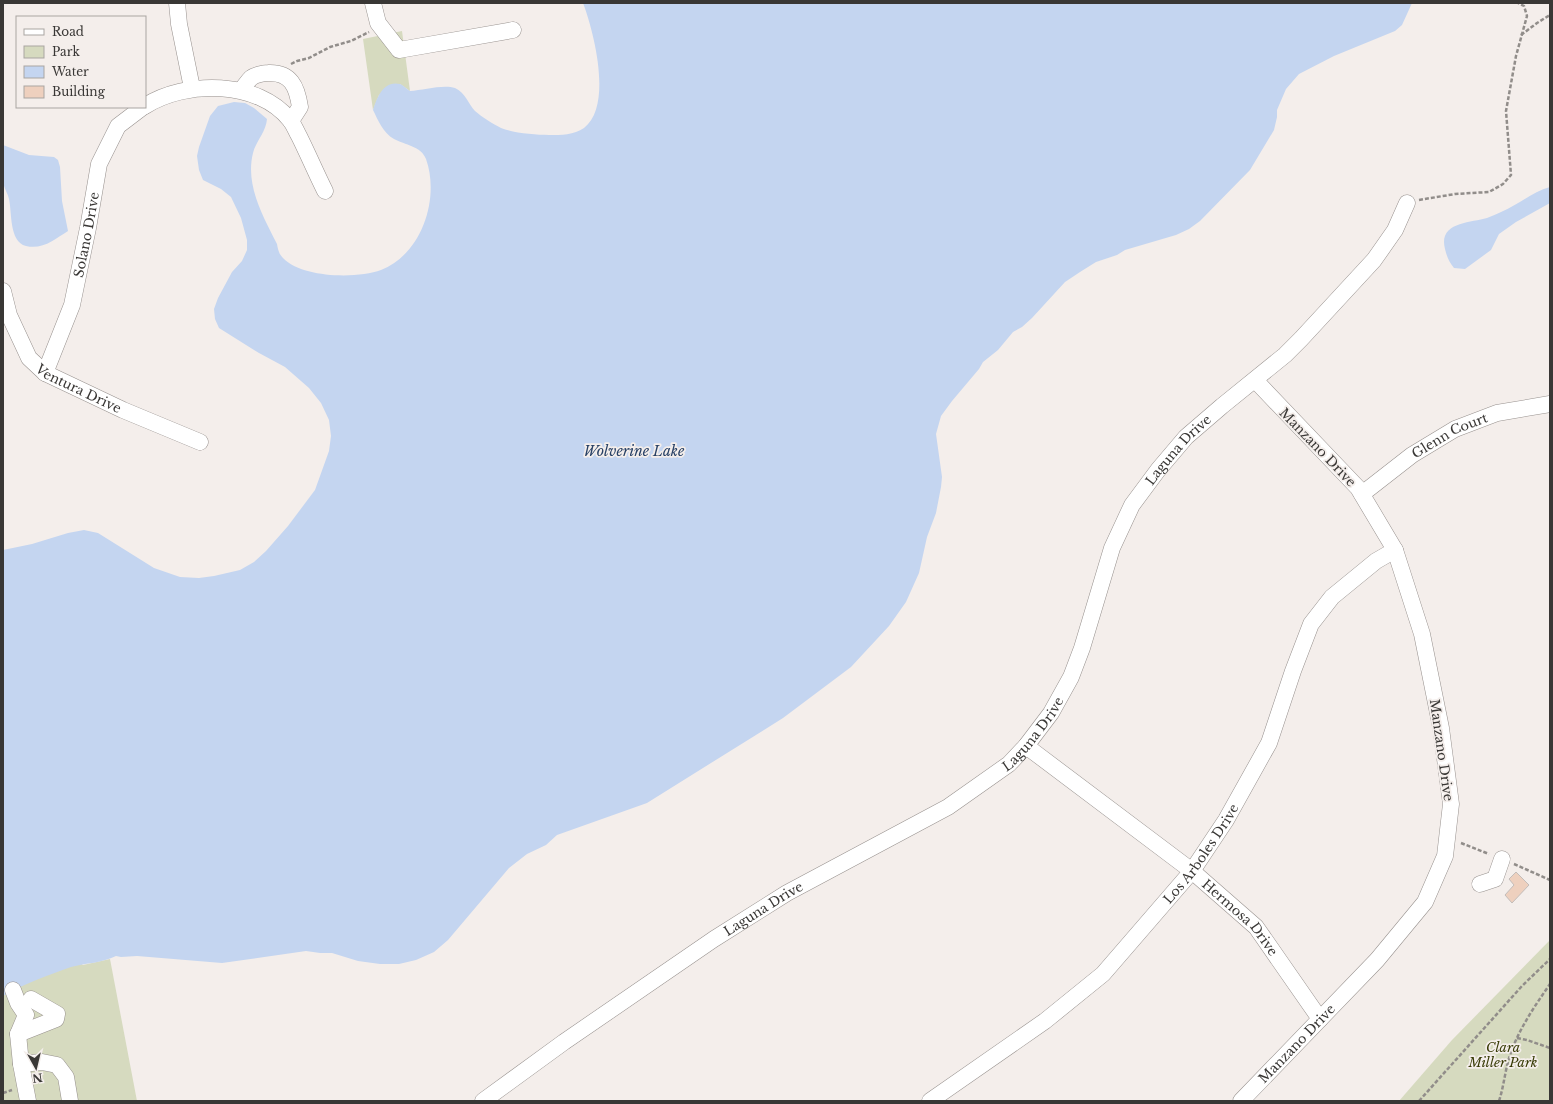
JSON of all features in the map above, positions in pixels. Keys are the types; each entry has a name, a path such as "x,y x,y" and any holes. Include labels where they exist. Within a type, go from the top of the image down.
{"street":[{"path":"177,3 192,88"},
{"path":"374,3 378,23 399,50 513,30"},
{"path":"241,90 251,78 263,74 276,73 286,76 298,92 300,107 291,121"},
{"name":"Solano Drive","path":"146,105 158,99 192,88 241,90 259,96 277,107 291,121 325,191"},
{"name":"Solano Drive","path":"45,373 72,304 88,228 99,164 118,126 141,108"},
{"name":"Laguna Drive","path":"483,1101 502,1096 564,1042 714,939 787,892 948,807 1009,764 1026,746 1051,712 1071,677 1082,648 1112,548 1132,505 1158,470 1186,437 1255,380 1301,339 1374,260 1394,230 1407,203"},
{"name":"Ventura Drive","path":"3,290 9,315 29,358 45,373 123,410 200,442"},
{"name":"Manzano Drive","path":"1241,1101 1377,960 1425,902 1445,856 1451,804 1440,728 1422,634 1395,550 1358,488 1255,380"},
{"name":"Glenn Court","path":"1362,494 1412,455 1455,429 1497,414 1550,404"},
{"name":"Los Arboles Drive","path":"930,1101 1045,1021 1103,974 1192,871 1226,820 1269,743 1293,671 1312,624 1332,597 1376,561 1395,550"},
{"name":"Hermosa Drive","path":"1026,746 1192,871 1256,926 1320,1019"},
{"path":"1480,884 1501,884 1502,859"},
{"path":"18,1034 56,1019 57,1014 23,991 18,1003 26,1015 18,1034 21,1064 28,1101"},
{"path":"21,1064 42,1062 58,1065 66,1077 70,1101"}],"path":[{"path":"1407,203 1455,194 1489,192 1503,184 1511,175 1506,111 1516,56 1527,16 1524,6 1518,3"},
{"path":"1521,36 1550,15"},
{"path":"288,65 367,34 378,23"},
{"path":"1419,1101 1522,986 1550,960"},
{"path":"1499,1101 1510,1057 1517,1038 1531,1010 1550,984"},
{"path":"1517,1038 1550,1048"}],"green space":[{"path":"402,31 410,91 400,84 379,95 373,110 363,39"},
{"path":"3,908 83,965 110,959 137,1101 3,1101"},
{"name":"Clara Miller Park","path":"1550,940 1550,1101 1399,1101 1452,1040"}],"water":[{"name":"Wolverine Lake","path":"583,3 1412,3 1402,25 1395,31 1334,56 1299,74 1286,89 1277,110 1274,130 1250,170 1200,221 1189,229 1176,235 1125,250 1117,255 1096,262 1080,272 1065,282 1032,318 1022,327 1013,332 998,350 983,362 941,416 936,434 942,477 941,487 936,513 927,537 919,573 906,602 889,626 851,667 783,718 647,803 557,835 546,845 527,854 509,868 448,940 434,952 416,960 399,964 380,964 358,961 332,953 306,951 222,963 137,956 116,956 100,962 71,967 28,984 3,996 3,550 84,530 98,533 154,568 180,577 199,578 240,570 254,562 266,551 288,526 315,490 329,451 331,436 329,420 321,403 309,388 285,367 219,328 215,319 214,309 218,298 232,272 242,261 247,250 247,240 241,218 231,197 221,189 203,180 199,170 197,156 210,116 218,106 234,102 245,103 254,108 267,119 265,128 253,153 251,177 261,211 283,258 292,265 303,270 330,275 358,275 381,270 395,262 407,251 417,238 429,207 431,191 430,174 424,155 412,146 398,141 390,136 384,130 373,110 379,95 385,87 394,83 400,84 410,91 439,87 455,88 462,92 475,111 484,118 506,130 537,135 558,135 576,132 584,128 593,118 598,103 599,86 596,49"},
{"path":"3,145 29,155 54,157 58,160 60,167 62,201 68,231 48,243 32,247 26,246 17,239 14,233 9,199 3,182"},
{"path":"1550,187 1550,203 1516,222 1499,234 1491,250 1465,269 1454,268 1447,257 1445,249 1444,240 1446,233 1457,225 1494,215 1543,189"}],"building":[{"path":"1516,872 1529,885 1512,903 1505,895 1514,885 1509,879"}]}
